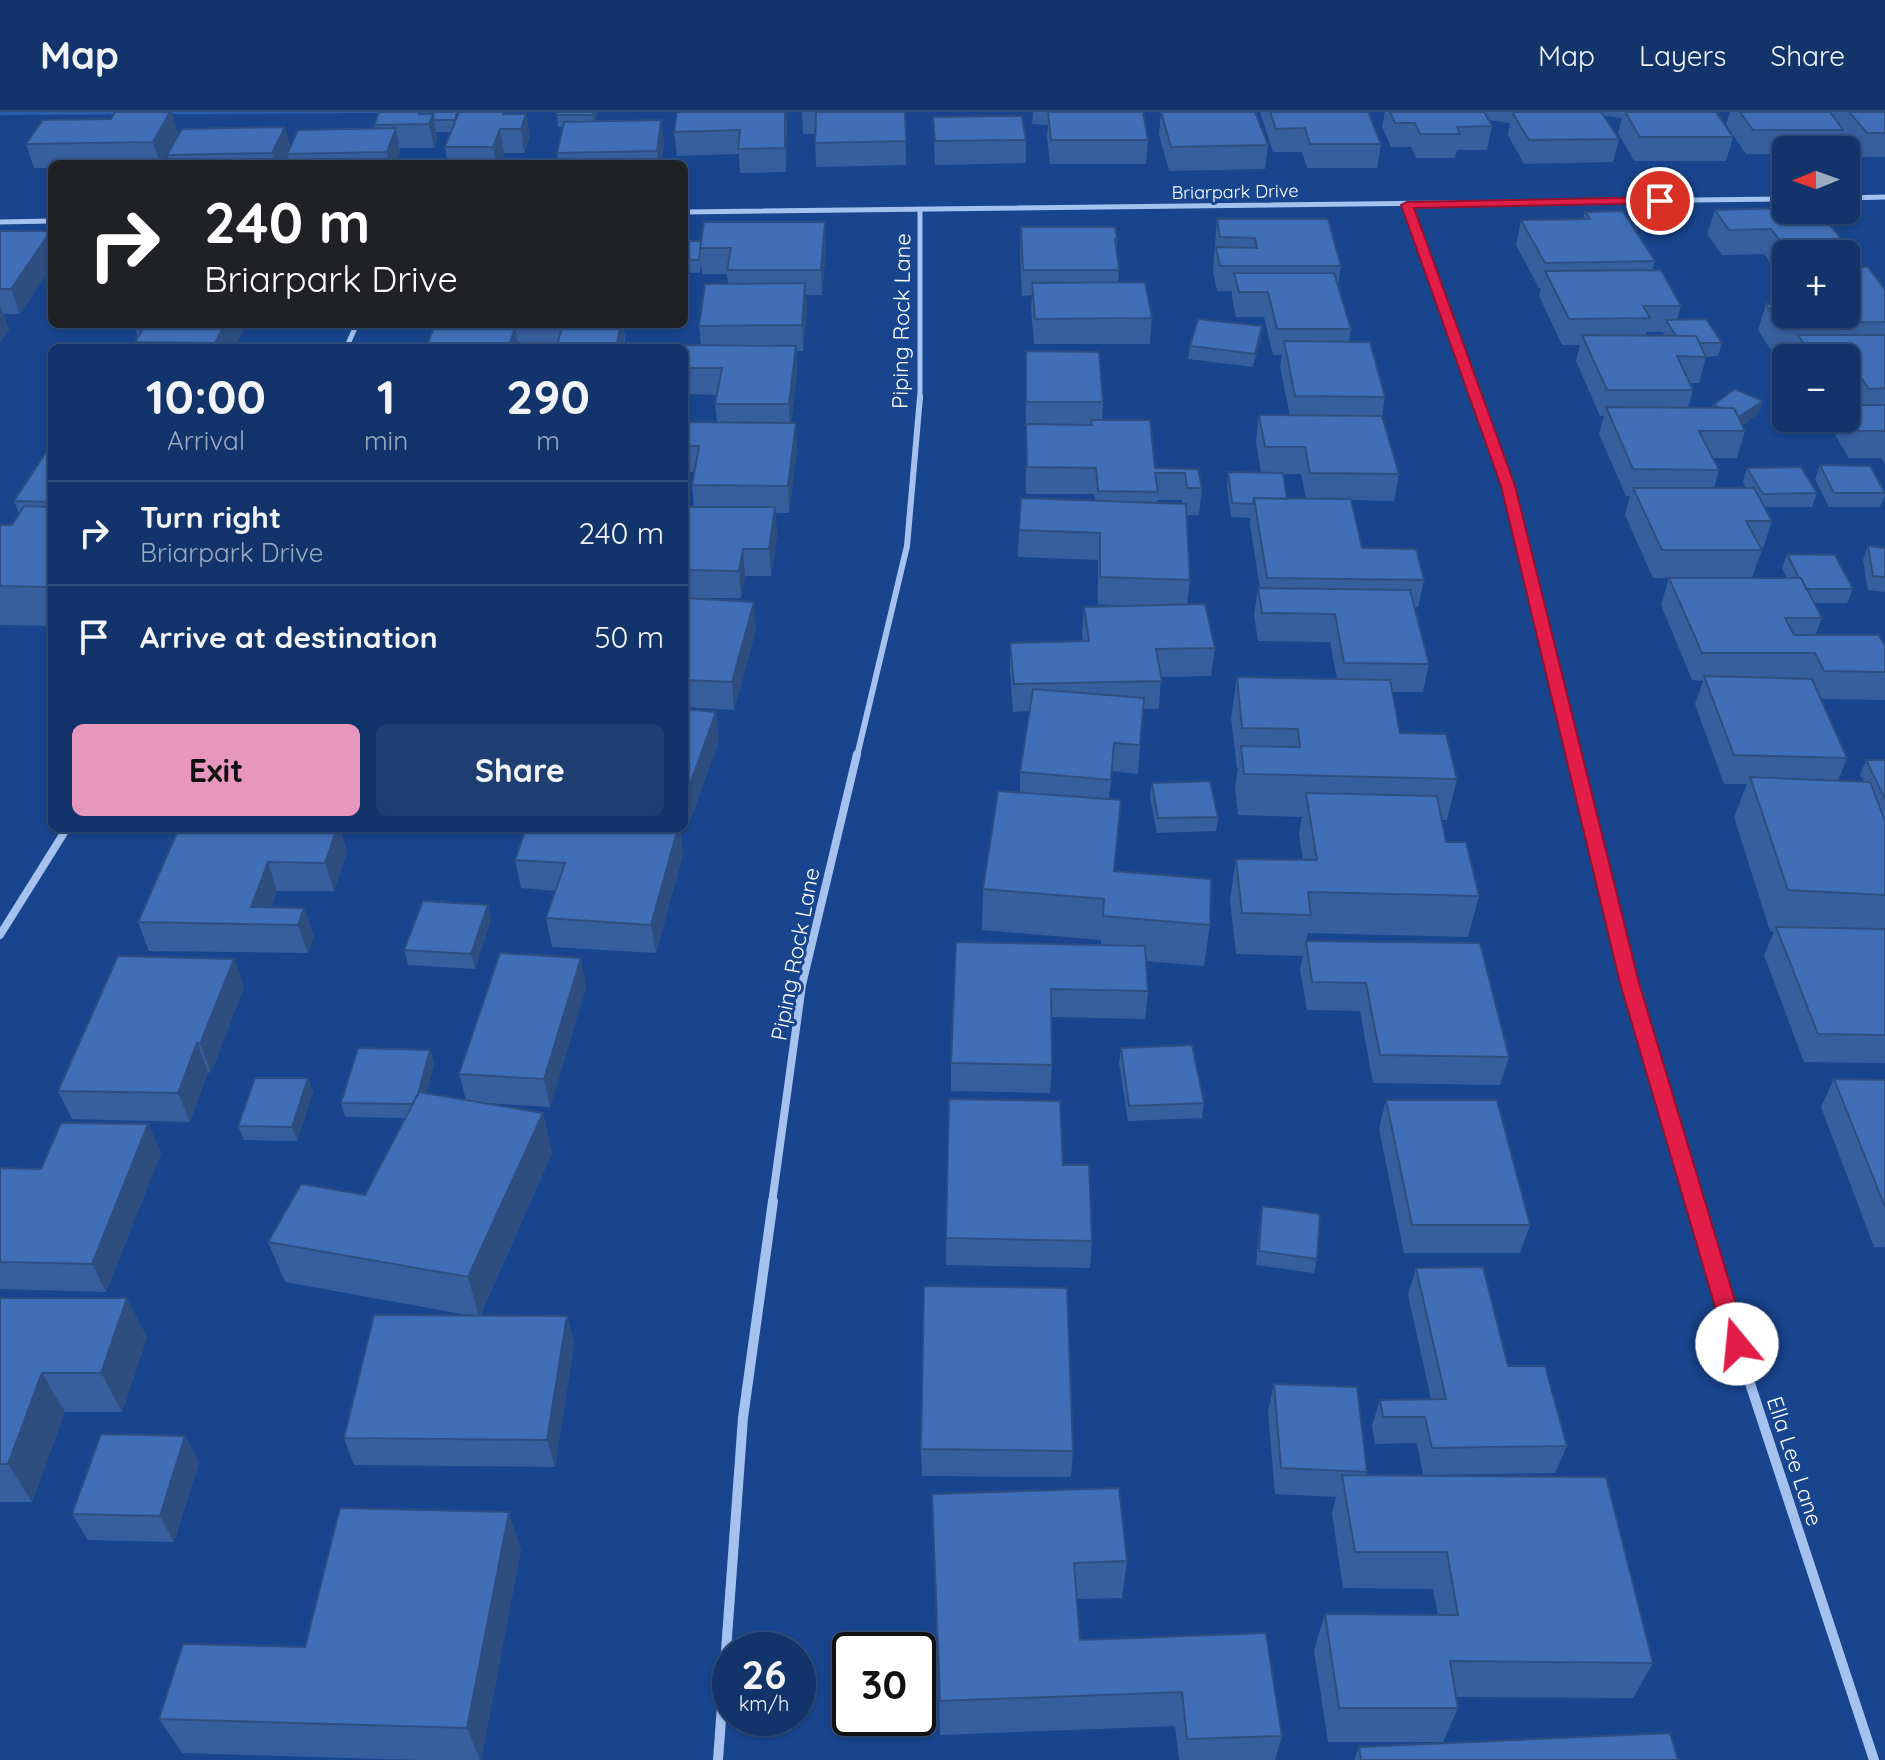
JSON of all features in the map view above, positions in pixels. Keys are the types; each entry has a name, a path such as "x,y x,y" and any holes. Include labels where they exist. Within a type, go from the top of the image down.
{"street":[{"path":"1860,198 1885,197"},
{"name":"Briarpark Drive","path":"688,212 1772,199"},
{"name":"Ella Lee Lane","path":"1407,205 1508,486 1630,983 1737,1344 1874,1760"},
{"name":"Piping Rock Lane","path":"718,1760 743,1418 802,985 907,546 922,377 920,209"},
{"path":"0,222 48,221"},
{"path":"0,935 64,832"}],"shaded area":[{"path":"0,112 569,112 0,115"}],"building":[{"path":"115,112 170,112 153,142 26,144 43,120 111,119"},
{"path":"379,112 433,114 429,124 374,125"},
{"path":"429,112 457,112 455,120 434,120"},
{"path":"459,112 526,114 521,129 500,129 493,147 445,147"},
{"path":"557,112 593,112 592,115 557,115"},
{"path":"677,112 785,112 785,148 738,149 740,130 674,132"},
{"path":"816,112 905,112 906,141 815,143"},
{"path":"1048,112 1143,112 1148,140 1051,140"},
{"path":"1161,112 1255,112 1268,145 1171,147"},
{"path":"1270,112 1368,112 1381,144 1310,144 1305,128 1276,129"},
{"path":"1390,112 1484,112 1492,126 1457,127 1460,134 1420,134 1415,123 1395,123"},
{"path":"1512,112 1601,112 1619,139 1529,140"},
{"path":"1625,112 1716,112 1733,137 1640,137"},
{"path":"1740,112 1830,112 1843,130 1753,130"},
{"path":"1849,112 1885,112 1885,133 1867,133"},
{"path":"1022,116 1026,140 935,141 933,117"},
{"path":"661,120 657,151 557,153 564,122"},
{"path":"285,127 272,153 167,155 182,129"},
{"path":"396,128 387,152 287,154 298,130"},
{"path":"1772,208 1772,224 1829,224 1842,240 1779,240 1771,229 1729,230 1715,210"},
{"path":"1623,211 1655,261 1545,263 1521,220 1590,219 1585,212"},
{"path":"1217,219 1328,219 1341,266 1220,266 1216,247 1257,248 1255,238 1220,237"},
{"path":"704,222 825,222 821,270 727,270 731,248 700,248"},
{"path":"1021,227 1115,227 1119,270 1023,270"},
{"path":"0,231 48,231 11,289 0,289"},
{"path":"688,241 701,241 699,260 688,260"},
{"path":"1860,267 1868,267 1885,290 1885,322 1860,322"},
{"path":"1661,270 1681,306 1643,306 1650,318 1569,319 1545,271"},
{"path":"1234,273 1334,273 1351,329 1277,329 1268,292 1239,292"},
{"path":"1145,282 1152,318 1035,319 1032,283"},
{"path":"805,283 802,325 699,326 705,284"},
{"path":"1198,319 1262,326 1255,354 1190,346"},
{"path":"1706,319 1722,343 1700,343 1696,336 1676,336 1666,320"},
{"path":"144,328 223,328 215,343 135,342"},
{"path":"434,328 515,328 510,343 428,343"},
{"path":"562,328 620,328 617,344 557,344"},
{"path":"1582,335 1696,336 1706,357 1677,356 1693,390 1607,390"},
{"path":"1798,335 1885,335 1885,388 1869,389 1860,376 1860,344 1804,344"},
{"path":"1284,341 1370,342 1385,397 1295,396"},
{"path":"688,345 796,346 789,404 715,404 722,368 688,368"},
{"path":"1026,351 1099,352 1103,402 1026,402"},
{"path":"1735,389 1763,401 1740,416 1734,408 1713,405"},
{"path":"1860,405 1885,405 1885,431 1860,431"},
{"path":"1606,407 1734,408 1745,431 1699,431 1719,470 1633,469"},
{"path":"1259,415 1382,416 1399,474 1310,473 1305,447 1265,447"},
{"path":"1091,420 1150,420 1155,468 1198,469 1202,488 1187,488 1185,473 1155,473 1158,492 1098,491 1096,468 1027,467 1026,424 1092,425"},
{"path":"688,422 796,423 788,486 692,485 699,446 688,446"},
{"path":"48,449 48,502 14,501"},
{"path":"1820,465 1870,466 1885,493 1834,493"},
{"path":"1801,467 1817,493 1763,494 1747,468"},
{"path":"1228,472 1283,473 1287,499 1254,498 1253,504 1232,503"},
{"path":"1633,488 1754,488 1772,521 1746,521 1762,550 1662,550"},
{"path":"1021,498 1186,504 1190,580 1100,577 1100,533 1019,530"},
{"path":"1254,498 1351,499 1362,548 1416,549 1424,580 1267,578"},
{"path":"24,506 48,507 48,587 0,586 0,525 12,525"},
{"path":"688,507 775,507 769,549 743,549 739,571 688,570"},
{"path":"1868,546 1885,548 1885,577 1873,576"},
{"path":"1787,554 1835,555 1853,589 1806,589"},
{"path":"1669,578 1801,578 1822,618 1785,618 1794,635 1879,635 1885,646 1885,672 1824,671 1815,653 1702,653"},
{"path":"1258,588 1410,590 1429,664 1344,663 1335,614 1262,613"},
{"path":"688,598 754,602 732,682 688,680"},
{"path":"1205,604 1215,648 1156,649 1162,681 1014,684 1010,643 1089,641 1084,607"},
{"path":"1704,676 1812,679 1847,758 1734,755"},
{"path":"1237,677 1390,680 1400,733 1446,734 1457,779 1244,774 1241,746 1300,747 1298,729 1242,728"},
{"path":"1033,689 1144,698 1140,745 1114,743 1111,780 1020,772"},
{"path":"688,709 716,712 688,789"},
{"path":"1866,760 1885,760 1885,799"},
{"path":"1750,777 1870,782 1885,821 1885,895 1788,890"},
{"path":"1210,781 1218,817 1158,818 1152,783"},
{"path":"998,791 1121,800 1114,871 1211,879 1210,925 1103,916 1104,899 983,889"},
{"path":"1306,793 1437,796 1446,842 1466,842 1479,896 1308,892 1311,915 1242,913 1236,859 1317,860"},
{"path":"177,832 336,832 325,863 268,862 251,907 304,908 298,925 138,922"},
{"path":"525,832 677,832 651,925 546,918 565,863 515,860"},
{"path":"423,901 488,905 471,954 404,950"},
{"path":"1776,927 1885,929 1885,1035 1818,1034"},
{"path":"1306,941 1480,943 1509,1057 1380,1055 1366,983 1312,982"},
{"path":"956,942 1145,946 1148,991 1051,989 1052,1065 951,1063"},
{"path":"500,953 581,958 544,1079 459,1074"},
{"path":"118,956 234,959 178,1093 58,1091"},
{"path":"1192,1045 1204,1103 1129,1106 1121,1048"},
{"path":"358,1048 430,1050 418,1094 412,1104 341,1103"},
{"path":"255,1078 308,1078 292,1127 238,1126"},
{"path":"1834,1079 1885,1080 1885,1207"},
{"path":"419,1092 543,1113 468,1277 268,1242 301,1184 365,1195"},
{"path":"949,1099 1060,1101 1063,1165 1089,1165 1092,1241 946,1238"},
{"path":"1386,1100 1497,1100 1530,1225 1412,1225"},
{"path":"61,1123 148,1124 92,1264 0,1262 0,1170 41,1169"},
{"path":"1262,1206 1320,1214 1317,1259 1259,1251"},
{"path":"1483,1267 1508,1366 1545,1366 1567,1446 1432,1448 1425,1417 1383,1417 1380,1400 1446,1399 1416,1268"},
{"path":"924,1286 1067,1288 1073,1451 921,1449"},
{"path":"0,1298 127,1298 101,1373 42,1373 8,1464 0,1464"},
{"path":"374,1315 567,1316 547,1440 344,1438"},
{"path":"1274,1384 1357,1387 1367,1472 1281,1468"},
{"path":"101,1434 185,1436 160,1516 72,1514"},
{"path":"1342,1475 1606,1477 1653,1663 1450,1661 1458,1708 1339,1708 1325,1614 1458,1615 1447,1552 1355,1552"},
{"path":"1119,1488 1127,1561 1074,1563 1080,1640 1266,1633 1282,1736 1187,1739 1182,1692 940,1701 932,1494"},
{"path":"340,1508 509,1512 467,1728 159,1719 183,1644 305,1647"},
{"path":"1670,1733 1678,1760 1361,1760 1359,1747"}],"route":[{"path":"1660,201 1407,205 1508,486 1630,983 1737,1344"}]}
